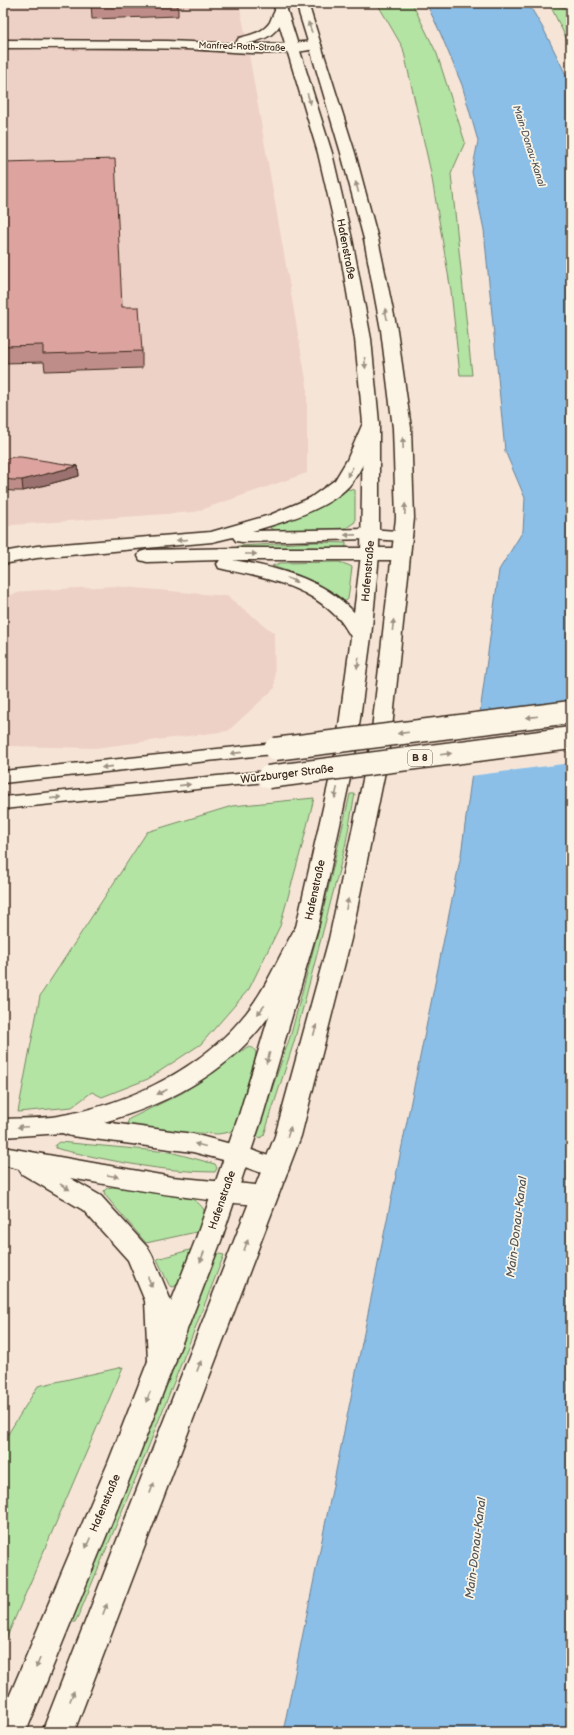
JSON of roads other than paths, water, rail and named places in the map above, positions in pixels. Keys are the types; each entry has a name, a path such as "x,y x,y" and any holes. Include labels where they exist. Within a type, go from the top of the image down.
{"main road":[{"name":"Manfred-Roth-Straße","path":"243,41 268,33 276,25 280,6"},
{"name":"Hafenstraße","path":"10,1732 122,1463 208,1241 238,1154 307,927 345,754 362,637 370,554 371,423 363,339 345,238 325,153 280,6"},
{"path":"58,1732 276,1169 295,1113 305,1068 340,939 380,747 402,545 405,500 402,428 389,330 371,239 348,153 303,6"},
{"name":"Manfred-Roth-Straße","path":"167,45 243,41 291,45 316,45"},
{"name":"Manfred-Roth-Straße","path":"3,44 167,45 264,49 291,45"},
{"path":"212,537 295,512 332,492 342,483 349,473 371,423"},
{"path":"3,558 51,551 212,537 370,534 402,545"},
{"path":"3,569 84,558 370,554 402,545"},
{"path":"172,556 246,567 283,576 318,592 342,611 362,637"},
{"path":"3,777 275,749 571,712"},
{"name":"Würzburger Straße","path":"3,803 268,777 571,738"},
{"path":"3,761 78,770"},
{"path":"3,809 30,800"},
{"path":"3,1128 58,1125 103,1114 163,1092 199,1071 235,1041 264,1006 307,927"},
{"path":"58,1125 193,1143 238,1154 276,1169"},
{"path":"11,1158 178,1187 224,1193 265,1195"},
{"path":"11,1158 92,1203 139,1255 158,1300 162,1361"}],"water":[{"name":"Main-Donau-Kanal","path":"426,3 528,3 544,30 571,85 571,1732 283,1732 461,855 499,570 523,531 525,498 505,451 484,230 472,172 478,141 462,85"}],"railway":[{"path":"567,3 571,4"}]}
